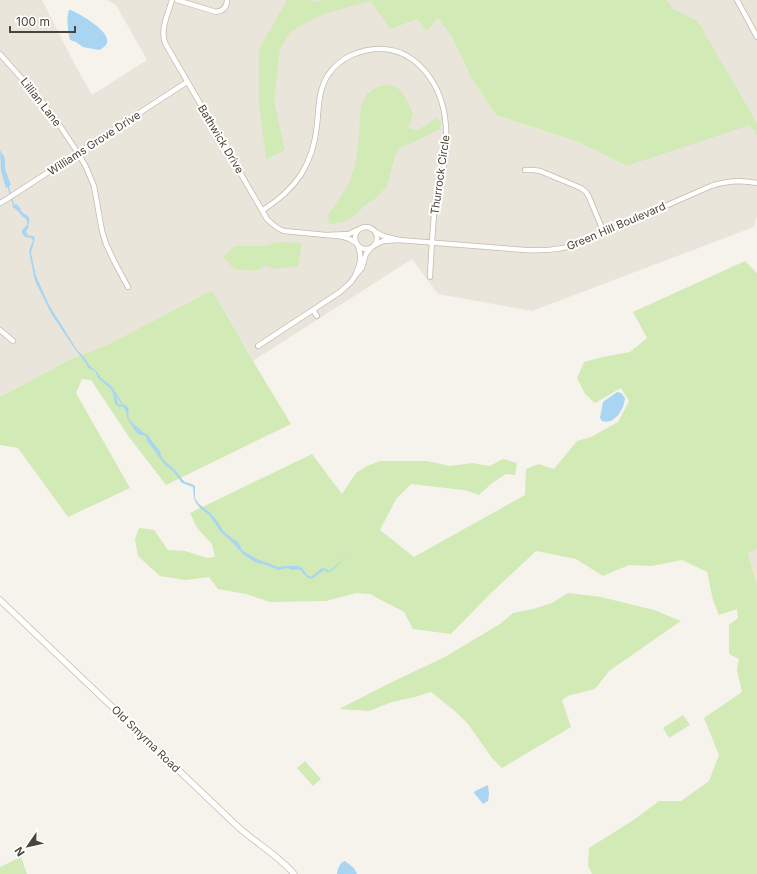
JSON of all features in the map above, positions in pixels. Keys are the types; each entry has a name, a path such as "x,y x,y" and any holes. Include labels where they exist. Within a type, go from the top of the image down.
{"street":[{"name":"Bathwick Drive","path":"172,0 163,32 166,47 271,223 281,230 346,237 353,240 357,244"},
{"path":"177,0 216,12 225,7 227,4 226,0"},
{"path":"737,0 757,37"},
{"name":"Thurrock Circle","path":"263,210 279,200 290,190 307,166 315,140 320,94 325,80 337,65 356,53 374,49 390,50 400,53 410,58 426,72 437,90 445,113 446,133 444,158 442,175 436,198 430,277"},
{"name":"Lillian Lane","path":"0,54 41,100 78,153 93,182 103,234 108,249 128,287"},
{"name":"Williams Grove Drive","path":"0,203 187,82"},
{"path":"524,170 540,171 581,188 589,197 604,233"},
{"name":"Green Hill Boulevard","path":"373,246 383,241 399,240 525,250 551,250 571,247 715,185 734,181 757,183"},
{"path":"258,346 345,288 355,276 362,266 367,252 376,243 377,235 374,229 370,227 361,227 356,232 355,237 361,253 361,258 355,276"},
{"name":"Bathwick Drive","path":"326,235 349,234 358,229"},
{"name":"Green Hill Boulevard","path":"374,229 383,236 399,240"},
{"path":"357,244 365,249 373,246"},
{"path":"313,310 317,316"},
{"path":"0,330 12,341"},
{"name":"Old Smyrna Road","path":"0,600 240,828 280,860 294,874"}],"shaded area":[{"path":"0,0 42,0 92,95 147,60 116,5 107,0 428,0 452,37 472,79 496,115 576,141 627,166 751,124 757,136 757,215 754,227 532,311 438,294 412,259 253,361 212,290 107,345 71,359 0,397"},
{"path":"667,0 757,0 757,123 698,21 673,9"},
{"path":"757,549 757,585 748,553"}],"green space":[{"path":"287,0 311,0 317,2 322,0 667,0 673,9 698,21 757,123 757,136 750,125 627,166 576,141 496,115 472,79 452,37 438,18 427,31 417,19 390,29 371,1 323,14 293,30 280,48 274,101 285,150 266,159 259,103 259,49"},
{"path":"390,85 397,87 406,98 413,114 408,128 416,130 425,126 436,118 441,121 440,129 401,147 395,156 387,186 376,198 364,206 354,216 343,222 329,224 328,215 348,186 355,166 361,106 367,94 379,86"},
{"path":"282,242 302,243 298,266 276,269 265,266 256,271 234,269 223,256 236,246 263,246"},
{"path":"745,261 757,273 757,549 748,553 757,585 757,874 592,874 588,866 589,848 635,819 659,801 681,801 709,781 719,755 704,718 742,692 737,670 739,659 729,654 729,625 738,618 737,609 719,615 713,600 707,572 682,560 652,566 629,565 603,576 576,559 536,551 489,595 451,634 413,629 404,612 370,594 356,593 326,601 270,602 246,594 218,589 209,577 186,580 160,576 138,556 135,539 139,528 154,530 168,550 185,551 207,558 215,557 212,544 197,528 190,513 312,454 342,494 356,473 367,466 380,461 427,461 450,466 472,463 490,466 503,459 517,463 515,475 506,474 492,483 479,495 464,490 411,484 396,499 380,530 414,557 525,495 526,469 539,464 554,469 577,441 591,437 618,422 629,401 621,388 595,403 585,394 577,378 584,362 630,352 647,338 633,312"},
{"path":"212,290 291,424 166,485 129,437 91,380 82,379 76,393 130,488 68,517 18,448 0,445 0,397 71,359 107,345"},
{"path":"568,593 601,597 654,610 681,621 609,671 595,689 570,695 562,700 571,727 502,768 492,758 468,724 456,712 431,692 392,702 369,711 339,709 443,658 500,624 513,613 552,603"},
{"path":"683,715 690,725 669,738 663,728"},
{"path":"305,761 321,779 313,786 297,768"},
{"path":"21,857 27,874 0,874 0,867"}],"water":[{"path":"69,10 83,16 98,27 107,40 106,45 99,50 83,47 70,40 67,21"},
{"path":"0,150 5,158 5,169 11,185 6,188 1,171"},
{"path":"16,204 29,218 25,233 35,238 31,253 36,276 49,305 77,350 97,372 101,378 114,389 118,404 126,405 129,410 129,419 139,431 148,435 163,459 182,479 185,482 195,486 195,498 198,503 215,518 224,532 232,538 243,551 255,558 278,567 298,566 311,577 322,568 329,571 337,565 353,542 342,560 334,569 328,572 325,570 310,579 299,569 293,570 287,568 278,570 255,562 244,555 220,531 210,516 196,503 194,498 193,487 182,483 173,471 165,465 147,441 146,436 136,432 127,418 126,409 124,406 118,407 115,403 111,389 98,378 95,371 88,368 52,315 34,277 29,251 33,240 25,237 22,233 22,230 26,226 27,222 17,210 12,207"},
{"path":"617,392 621,393 625,398 621,411 611,421 602,421 600,418 603,402"},
{"path":"488,785 488,801 483,804 474,793 475,791"},
{"path":"345,861 354,868 357,874 337,874 338,868"}],"waterway":[{"path":"8,186 15,207"},
{"path":"27,236 25,231 28,227"},
{"path":"115,393 127,411"},
{"path":"134,425 144,434"},
{"path":"152,443 160,454"},
{"path":"235,541 240,547"}]}
